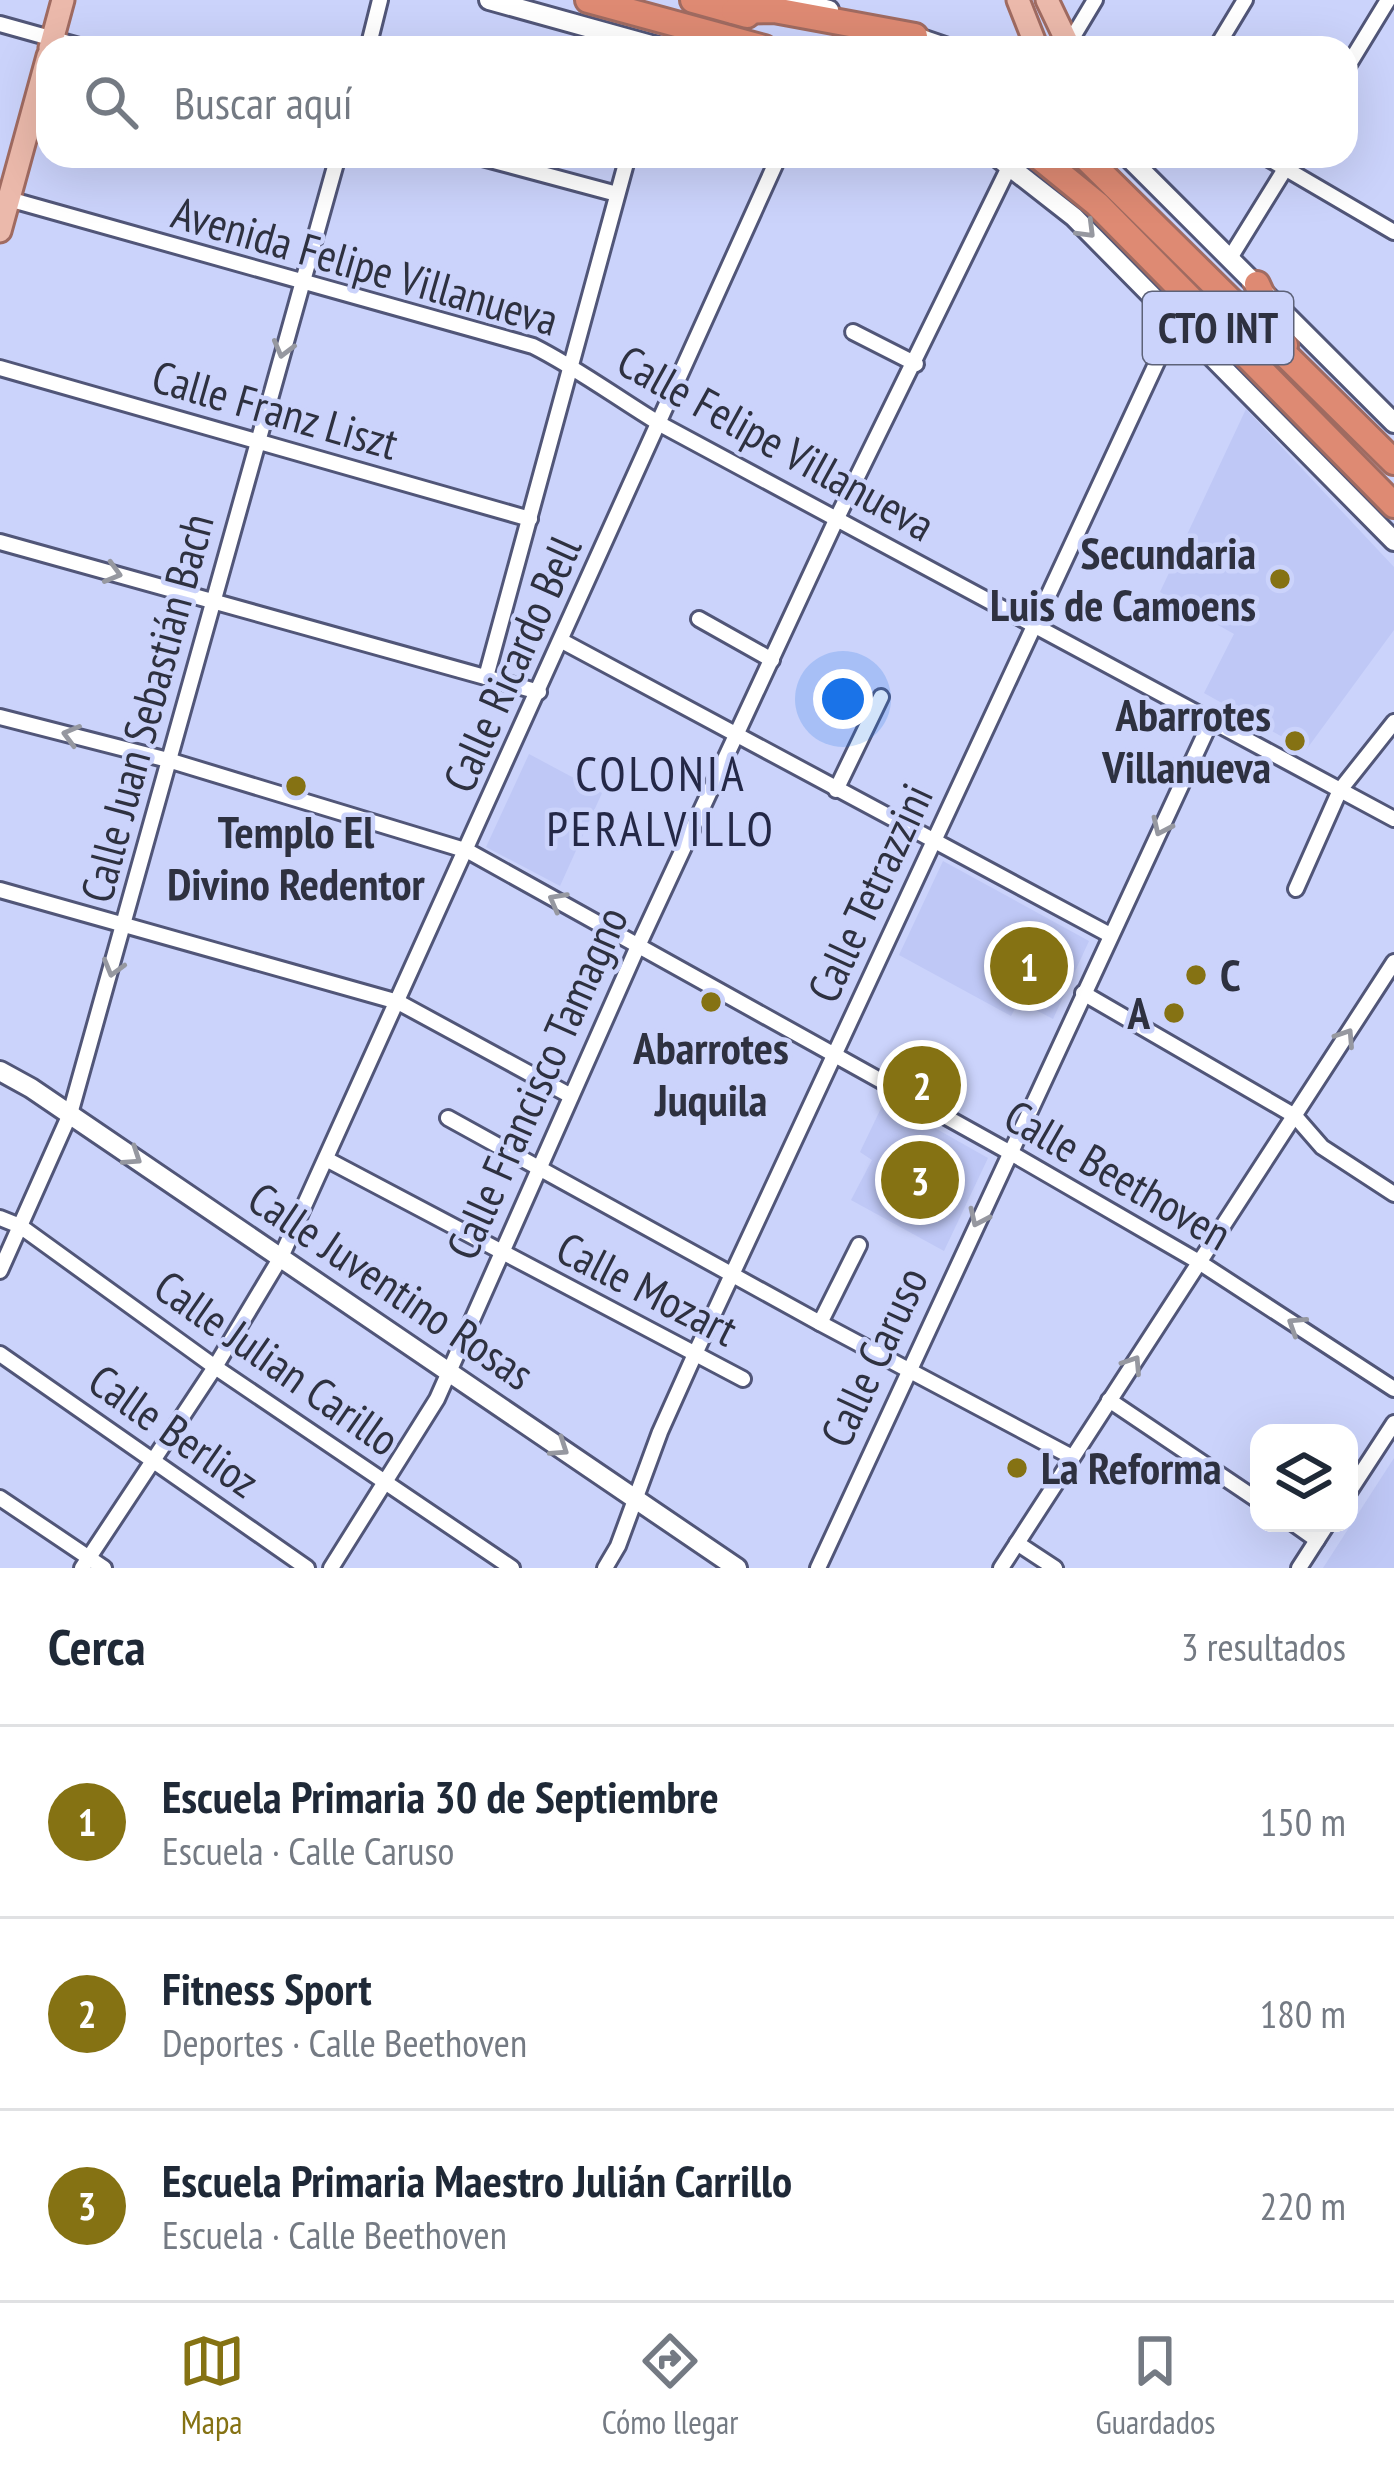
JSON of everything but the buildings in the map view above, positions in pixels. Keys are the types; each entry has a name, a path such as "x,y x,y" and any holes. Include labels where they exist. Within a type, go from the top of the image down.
{"highway":[{"path":"588,0 717,36"},
{"path":"692,0 823,36"},
{"path":"734,11 773,10 915,36"},
{"name":"CTO INT","path":"1053,168 1097,204 1394,506"},
{"name":"CTO INT","path":"1096,168 1394,462"},
{"path":"1257,284 1291,358"}],"main road":[{"path":"53,36 63,0"},
{"path":"489,0 616,36"},
{"path":"793,0 915,36"},
{"path":"1018,0 1032,36"},
{"path":"1047,0 1068,36"},
{"path":"0,231 4,198 36,94"},
{"name":"CTO INT","path":"1013,168 1074,217 1394,541"},
{"name":"CTO INT","path":"1146,168 1394,423"},
{"name":"Calle Juventino Rosas","path":"0,1071 14,1076 737,1568"}],"street":[{"path":"371,36 380,0"},
{"path":"1079,36 1095,0"},
{"path":"1223,36 1245,0"},
{"path":"1358,49 1388,0"},
{"path":"0,24 36,41"},
{"name":"Calle Juan Sebastián Bach","path":"0,1270 70,1114 334,168"},
{"path":"520,168 617,194"},
{"path":"486,677 625,168"},
{"name":"Calle Ricardo Bell","path":"86,1563 281,1257 774,168"},
{"name":"Calle Francisco Tamagno","path":"331,1568 387,1483 449,1372 638,946 837,518 916,364 1000,168"},
{"path":"1230,258 1286,168"},
{"path":"1297,168 1394,232"},
{"name":"Avenida Felipe Villanueva","path":"4,198 533,346 570,364"},
{"name":"Calle Tetrazzini","path":"605,1568 695,1354 1177,319"},
{"path":"853,332 916,364"},
{"name":"Calle Felipe Villanueva","path":"570,364 586,380 660,424 1394,819"},
{"name":"Calle Franz Liszt","path":"0,368 530,519"},
{"path":"0,542 538,692"},
{"path":"700,619 772,659"},
{"path":"562,641 1111,935"},
{"path":"836,790 881,697"},
{"name":"Calle Beethoven","path":"0,717 168,760 468,851 1009,1151 1199,1262 1394,1389"},
{"name":"Calle Caruso","path":"818,1568 1211,722"},
{"path":"1296,889 1340,790 1394,722"},
{"path":"0,890 398,1002 571,1096"},
{"path":"1001,1568 1295,1116 1388,988 1394,962"},
{"path":"1083,993 1295,1116 1322,1148 1394,1194"},
{"path":"448,1118 1072,1457"},
{"name":"Calle Mozart","path":"328,1160 742,1379"},
{"name":"Calle Julian Carillo","path":"0,1219 20,1226 215,1367 512,1568"},
{"path":"820,1324 859,1245"},
{"name":"Calle Berlioz","path":"0,1354 307,1568"},
{"path":"1109,1400 1250,1495"},
{"path":"1358,1478 1394,1423"},
{"path":"0,1498 86,1563 104,1568"},
{"path":"1306,1532 1317,1540"},
{"path":"1299,1568 1322,1532"},
{"path":"1017,1543 1054,1568"}],"shaded area":[{"name":"Secundaria Luis de Camoens","path":"1246,409 1394,567 1394,630 1306,750 1204,693 1234,634 1160,592"},
{"path":"529,754 602,793 560,886 486,847"},
{"path":"943,861 1089,941 1053,1019 1019,1001 1011,1016 899,955"},
{"path":"885,1100 988,1158 944,1251 851,1200 872,1160 860,1152"},
{"path":"1394,1458 1394,1568 1323,1568 1346,1532 1358,1532 1358,1514"}],"place":[{"name":"Secundaria Luis de Camoens","path":"1280,579"},
{"name":"Abarrotes Villanueva","path":"1295,741"},
{"name":"Templo El Divino Redentor","path":"296,786"},
{"name":"Escuela Primaria 30 de Septiembre","path":"1029,966"},
{"name":"C","path":"1196,975"},
{"name":"Abarrotes Juquila","path":"711,1002"},
{"name":"A","path":"1174,1013"},
{"name":"Fitness Sport","path":"922,1085"},
{"name":"Escuela Primaria Maestro Julián Carrillo","path":"920,1180"},
{"name":"La Reforma","path":"1017,1468"}],"district":[{"name":"COLONIA PERALVILLO","path":"661,802"}]}
